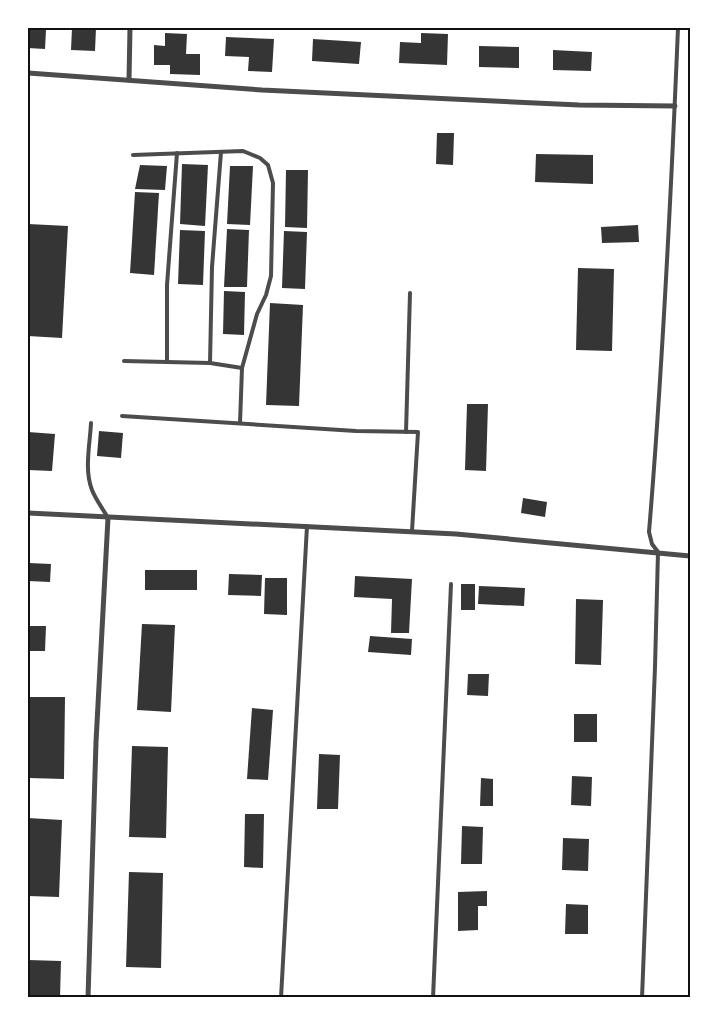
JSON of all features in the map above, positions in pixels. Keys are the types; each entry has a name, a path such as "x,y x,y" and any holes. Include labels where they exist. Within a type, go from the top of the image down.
{"street":[{"path":"129,80 130,28"},
{"path":"28,72 272,91 579,105 675,106"},
{"path":"28,513 456,534 690,556"},
{"path":"88,998 96,742 108,518"}],"lane":[{"path":"642,998 658,552 652,544 649,532 657,438 678,28"},
{"path":"133,155 244,151 260,158 268,165 273,183 271,276 266,295 257,314 242,368 240,423"},
{"path":"210,363 212,266 221,152"},
{"path":"167,362 167,285 177,153"},
{"path":"406,432 410,293"},
{"path":"124,361 210,363 242,368"},
{"path":"122,416 356,431 418,432 412,532"},
{"path":"91,423 88,471 90,483 108,518"},
{"path":"282,998 307,526"},
{"path":"433,998 451,584"}],"building":[{"path":"72,28 96,28 95,51 71,50"},
{"path":"28,29 46,30 45,49 28,48"},
{"path":"165,33 187,34 186,54 200,54 200,75 170,74 170,65 154,65 154,45 165,46"},
{"path":"421,33 448,34 447,65 399,63 400,42 421,43"},
{"path":"226,37 274,39 272,72 248,71 249,57 225,56"},
{"path":"313,39 361,42 359,64 312,61"},
{"path":"479,46 519,47 519,68 479,67"},
{"path":"553,50 592,52 591,71 553,70"},
{"path":"437,133 454,133 453,165 436,164"},
{"path":"536,154 593,155 593,184 535,182"},
{"path":"182,164 208,165 205,226 180,224"},
{"path":"140,165 167,166 165,190 135,189"},
{"path":"230,166 253,166 250,225 227,224"},
{"path":"286,170 308,170 307,228 285,227"},
{"path":"135,192 159,193 154,275 130,273"},
{"path":"28,224 68,226 62,338 28,336"},
{"path":"638,225 639,242 602,243 601,227"},
{"path":"227,229 249,230 247,287 224,287"},
{"path":"180,230 205,231 203,285 178,284"},
{"path":"284,231 307,232 305,289 282,288"},
{"path":"578,268 614,269 612,351 576,350"},
{"path":"224,291 245,292 244,335 223,334"},
{"path":"270,303 303,305 299,406 266,405"},
{"path":"467,404 488,404 486,471 465,470"},
{"path":"99,431 123,433 121,458 97,456"},
{"path":"28,432 55,434 52,471 28,470"},
{"path":"523,498 547,502 545,517 521,513"},
{"path":"28,563 51,564 50,582 28,581"},
{"path":"145,570 197,570 197,590 145,590"},
{"path":"229,574 262,575 261,596 228,595"},
{"path":"355,576 412,579 409,633 391,633 392,599 354,597"},
{"path":"265,578 287,578 287,615 264,614"},
{"path":"461,584 475,584 475,610 461,610"},
{"path":"479,586 525,588 524,606 478,604"},
{"path":"576,599 603,600 601,665 575,664"},
{"path":"142,624 175,625 171,712 137,710"},
{"path":"28,626 46,626 45,651 28,651"},
{"path":"370,636 412,639 411,655 368,652"},
{"path":"468,674 489,674 488,696 467,695"},
{"path":"30,697 65,697 64,779 29,778"},
{"path":"252,708 273,710 268,780 247,779"},
{"path":"574,714 597,714 597,742 574,742"},
{"path":"132,746 168,747 166,838 129,837"},
{"path":"319,754 340,755 338,809 317,809"},
{"path":"572,776 592,777 591,806 571,805"},
{"path":"481,778 493,779 493,806 480,806"},
{"path":"245,814 264,814 263,868 244,867"},
{"path":"28,818 62,820 59,897 28,896"},
{"path":"462,826 483,827 482,864 461,864"},
{"path":"563,838 589,839 588,871 562,870"},
{"path":"129,872 163,873 161,968 126,967"},
{"path":"487,891 487,906 478,906 478,930 458,931 458,892"},
{"path":"566,904 588,905 588,934 565,934"},
{"path":"28,960 61,961 60,998 28,998"}]}
